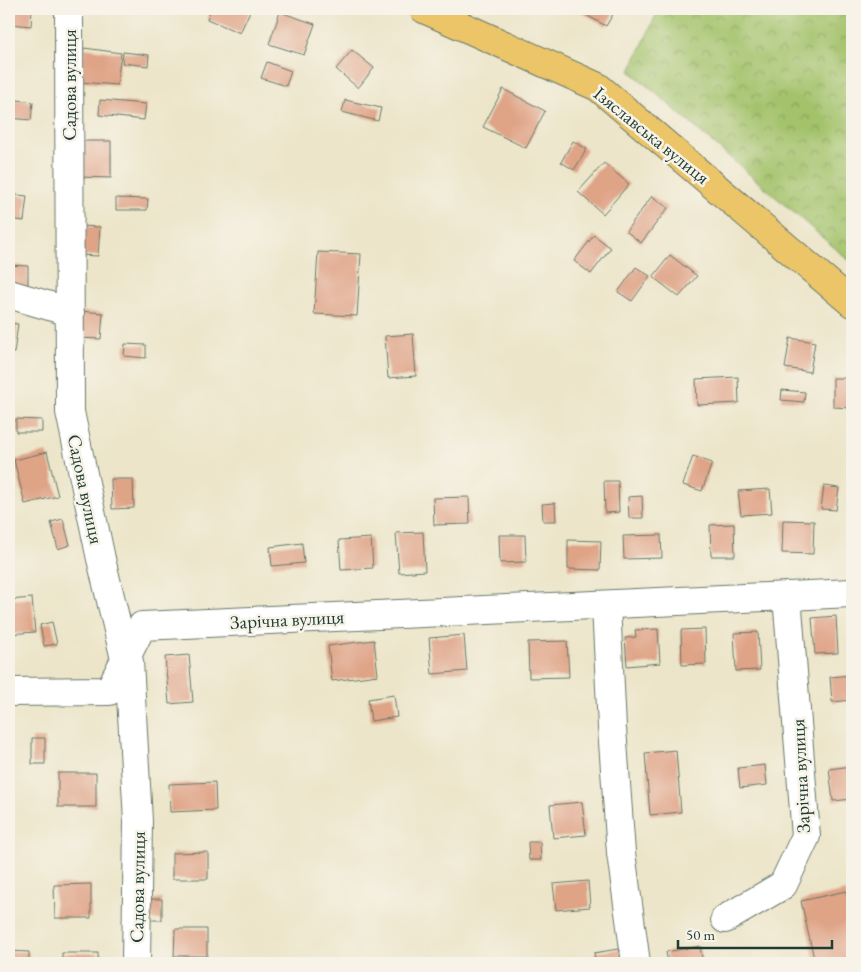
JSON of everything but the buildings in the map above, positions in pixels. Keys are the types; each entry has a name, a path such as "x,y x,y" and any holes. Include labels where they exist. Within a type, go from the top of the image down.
{"main road":[{"name":"Ізяславська вулиця","path":"424,9 598,87 852,303"}],"street":[{"name":"Садова вулиця","path":"69,9 70,412 124,659 129,661 138,821 136,963"},
{"path":"9,294 70,312"},
{"name":"Зарічна вулиця","path":"9,692 108,691 142,626 852,593"},
{"name":"Зарічна вулиця","path":"725,919 782,885 806,836 787,596"},
{"path":"606,604 621,853 636,963"}],"green space":[{"path":"659,9 852,9 852,263 630,71"}]}
